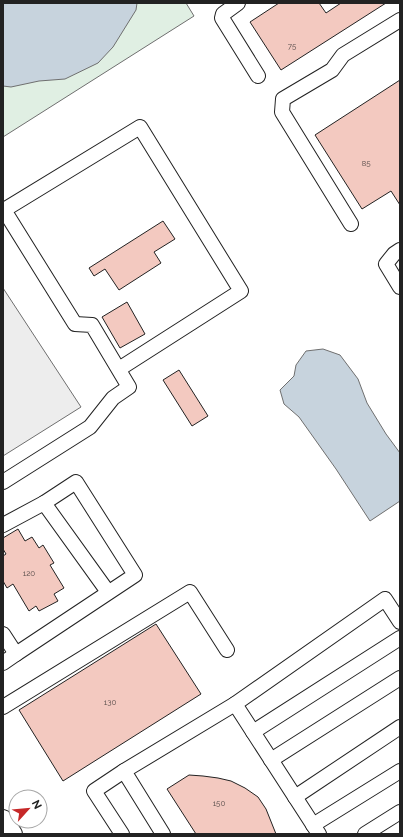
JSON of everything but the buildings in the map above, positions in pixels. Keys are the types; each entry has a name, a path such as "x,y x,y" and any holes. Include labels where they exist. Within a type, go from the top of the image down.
{"main road":[{"path":"3,819 13,834"}],"lane":[{"path":"238,3 223,14 222,18 258,76"},
{"path":"350,224 282,112 283,99 332,70 344,55 400,20"},
{"path":"3,482 90,427 113,398 130,387 92,325 75,324 4,210 140,127 241,291 119,369"},
{"path":"400,250 394,254 386,264 400,288"},
{"path":"3,525 44,503 76,482 134,574 3,663"},
{"path":"44,503 108,592"},
{"path":"3,707 190,592 227,650"},
{"path":"122,834 94,791 124,771 235,704 385,599 400,622"},
{"path":"3,634 16,654"},
{"path":"253,732 400,638"},
{"path":"271,760 400,678"},
{"path":"235,704 316,829 400,771"},
{"path":"295,797 400,727"},
{"path":"124,771 163,834"},
{"path":"365,834 400,812"}],"green space":[{"path":"3,3 186,3 194,16 3,137"}],"shaded area":[{"path":"3,3 137,3 136,10 113,47 98,63 65,79 39,81 11,87 3,86"},
{"path":"3,288 81,407 3,456"},
{"path":"323,349 340,355 358,379 367,403 386,434 400,453 400,501 370,521 336,469 299,417 284,404 280,390 294,376 296,365 306,351"}]}
